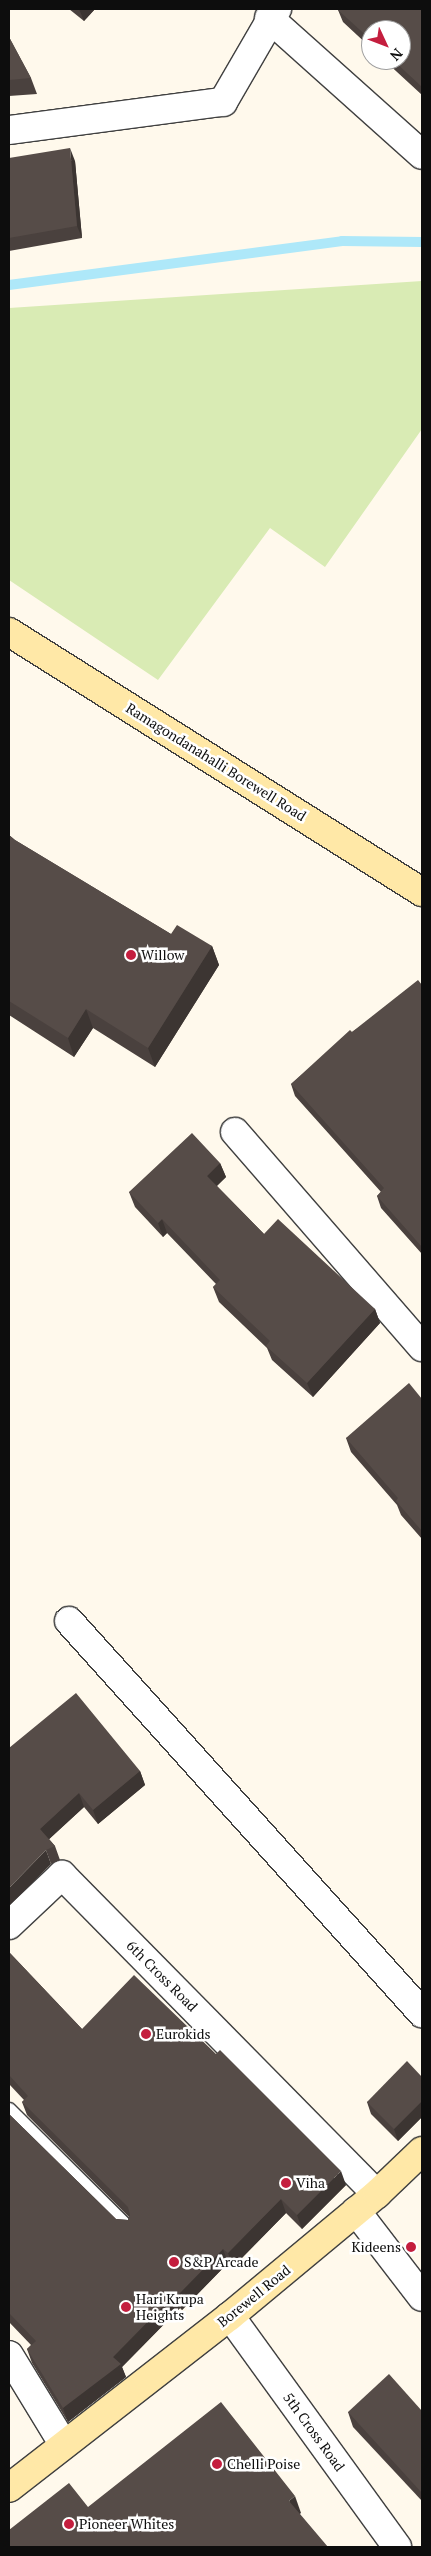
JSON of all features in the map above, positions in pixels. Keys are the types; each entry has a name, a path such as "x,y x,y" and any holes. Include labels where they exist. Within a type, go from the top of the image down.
{"street":[{"path":"9,130 223,102 273,14 422,155"},
{"name":"Ramagondanahalli Borewell Road","path":"9,632 422,892"},
{"path":"235,1132 422,1347"},
{"path":"69,1621 422,2013"},
{"name":"6th Cross Road","path":"9,1925 62,1875 377,2194"},
{"name":"Borewell Road","path":"9,2488 230,2316 377,2194 422,2152"},
{"path":"356,2211 422,2297"},
{"name":"5th Cross Road","path":"230,2316 397,2547"},
{"path":"9,2355 64,2445"}],"lane":[{"path":"9,2110 127,2227"}],"green space":[{"path":"422,281 422,429 325,567 270,528 158,680 9,580 9,308"}],"building":[{"path":"422,9 422,87 404,70 411,70 411,20 361,20 361,31 338,10"},
{"path":"9,37 31,78 9,80"},
{"path":"70,148 77,226 9,238 9,158"},
{"name":"Willow","path":"9,835 171,934 177,925 212,946 148,1048 86,1009 68,1038 9,1001"},
{"path":"418,980 422,985 422,1247 377,1196 384,1188 291,1084 350,1030 352,1032"},
{"path":"192,1133 220,1163 207,1176 264,1234 278,1219 375,1309 307,1383 266,1346 270,1341 213,1287 220,1280 162,1219 158,1223 129,1192"},
{"path":"409,1383 422,1399 422,1531 396,1501 398,1498 346,1438"},
{"path":"76,1693 140,1771 93,1810 79,1793 40,1829 55,1846 46,1850 9,1888 9,1748"},
{"path":"9,1952 82,2029 134,1975 216,2054 220,2050 341,2171 297,2215 281,2199 228,2253 223,2249 177,2296 175,2294 113,2357 121,2364 63,2408 27,2349 36,2341 9,2313 9,2114 116,2219 128,2220 130,2215 128,2207 22,2102 28,2096 9,2075"},
{"path":"407,2061 422,2077 422,2101 394,2129 367,2102"},
{"path":"389,2374 422,2411 422,2493 348,2412"},
{"path":"221,2402 295,2496 289,2501 328,2547 9,2547 9,2530 69,2483 88,2507"}],"waterway":[{"path":"9,285 342,241 422,242"}],"place":[{"name":"Willow","path":"131,955"},
{"name":"Eurokids","path":"146,2034"},
{"name":"Viha","path":"286,2183"},
{"name":"Kideens","path":"411,2247"},
{"name":"S&P Arcade","path":"174,2262"},
{"name":"Hari Krupa Heights","path":"126,2307"},
{"name":"Chelli Poise","path":"217,2464"},
{"name":"Pioneer Whites","path":"69,2524"}]}
